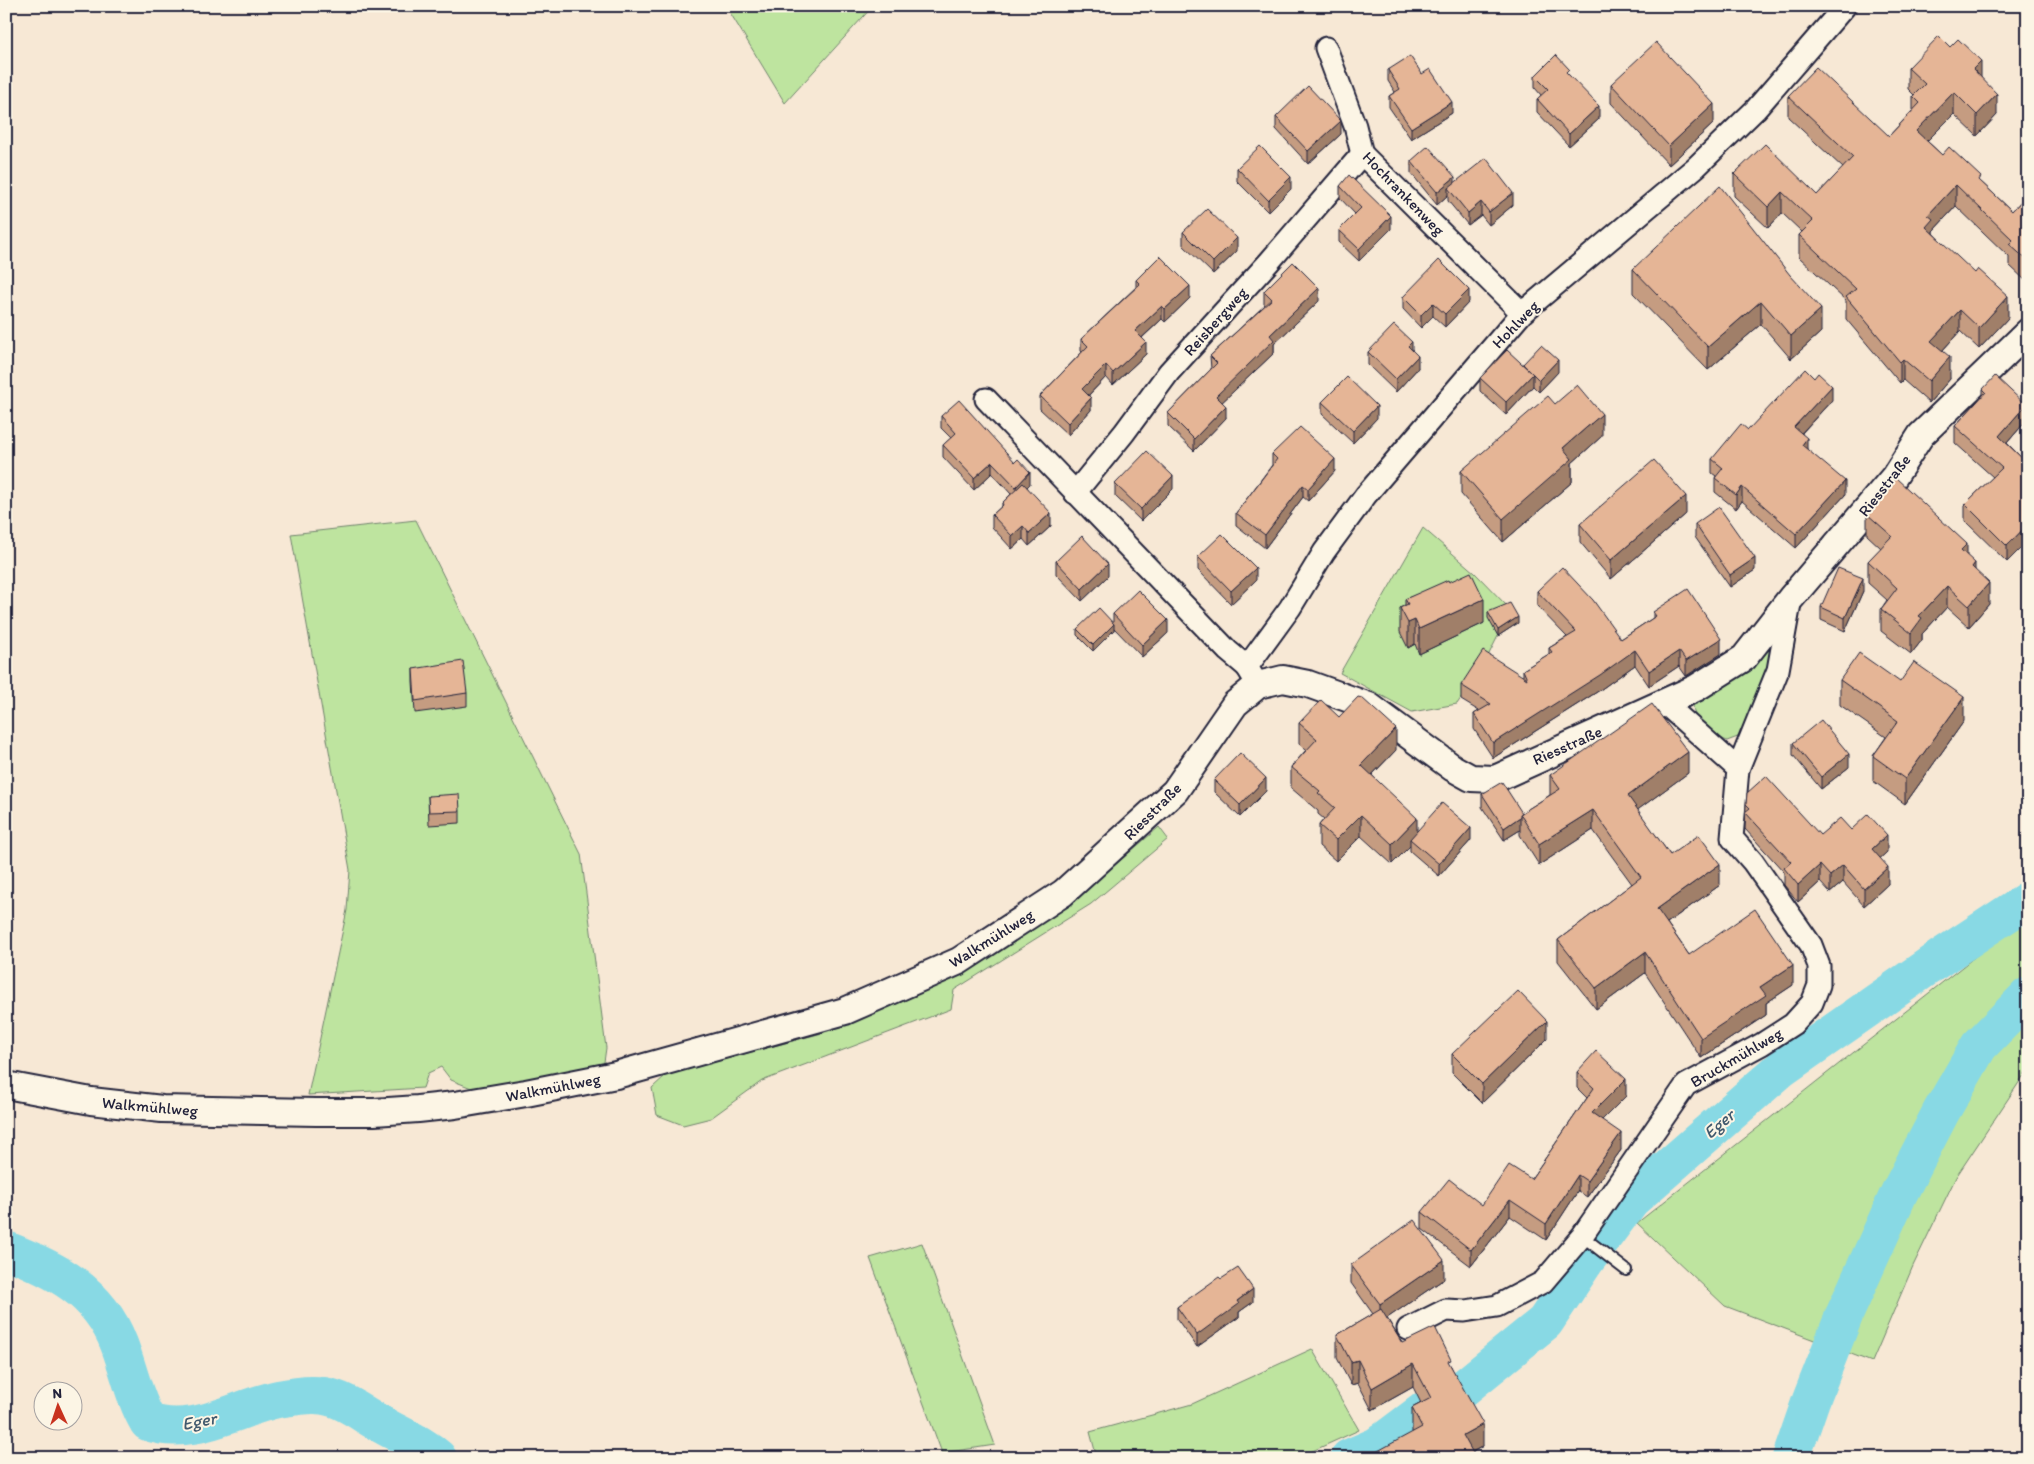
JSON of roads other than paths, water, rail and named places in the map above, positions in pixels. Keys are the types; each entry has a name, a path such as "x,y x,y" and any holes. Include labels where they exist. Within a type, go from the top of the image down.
{"street":[{"name":"Hohlweg","path":"1252,676 1324,552 1366,495 1522,313 1696,167 1756,109 1845,6"},
{"name":"Hochrankenweg","path":"1326,48 1355,126 1362,154 1522,313"},
{"name":"Reisbergweg","path":"1075,493 1124,433 1169,372 1269,262 1362,154"},
{"name":"Riesstraße","path":"1063,893 1175,791 1252,676 1308,684 1369,706 1453,768 1471,778 1495,779 1696,688 1744,658 1791,598 1894,477 1921,434 2028,332"},
{"path":"986,399 1252,676"},
{"name":"Bruckmühlweg","path":"1408,1329 1446,1310 1465,1311 1497,1306 1543,1282 1582,1236 1686,1085 1762,1044 1793,1024 1812,1003 1819,985 1819,966 1811,945 1753,862 1732,838 1738,769 1778,670 1791,598"},
{"path":"1663,702 1738,769"},
{"name":"Walkmühlweg","path":"6,1085 91,1101 162,1109 307,1112 374,1112 418,1109 526,1094 616,1075 845,1011 958,961 1063,893"}],"lane":[{"path":"1582,1236 1626,1270"}],"waterway":[{"name":"Eger","path":"1455,1395 1545,1322 1584,1263 1631,1200 1781,1069 1943,956 2028,900"},
{"name":"Eger","path":"1791,1458 1845,1313 1899,1193 1941,1112 1979,1046 2028,996"},
{"name":"Eger","path":"6,1250 58,1274 73,1284 100,1310 119,1344 135,1394 148,1422 165,1426 198,1424 278,1399 319,1395 345,1403 417,1443 438,1458"},
{"name":"Eger","path":"1349,1458 1377,1446 1425,1410"}]}
